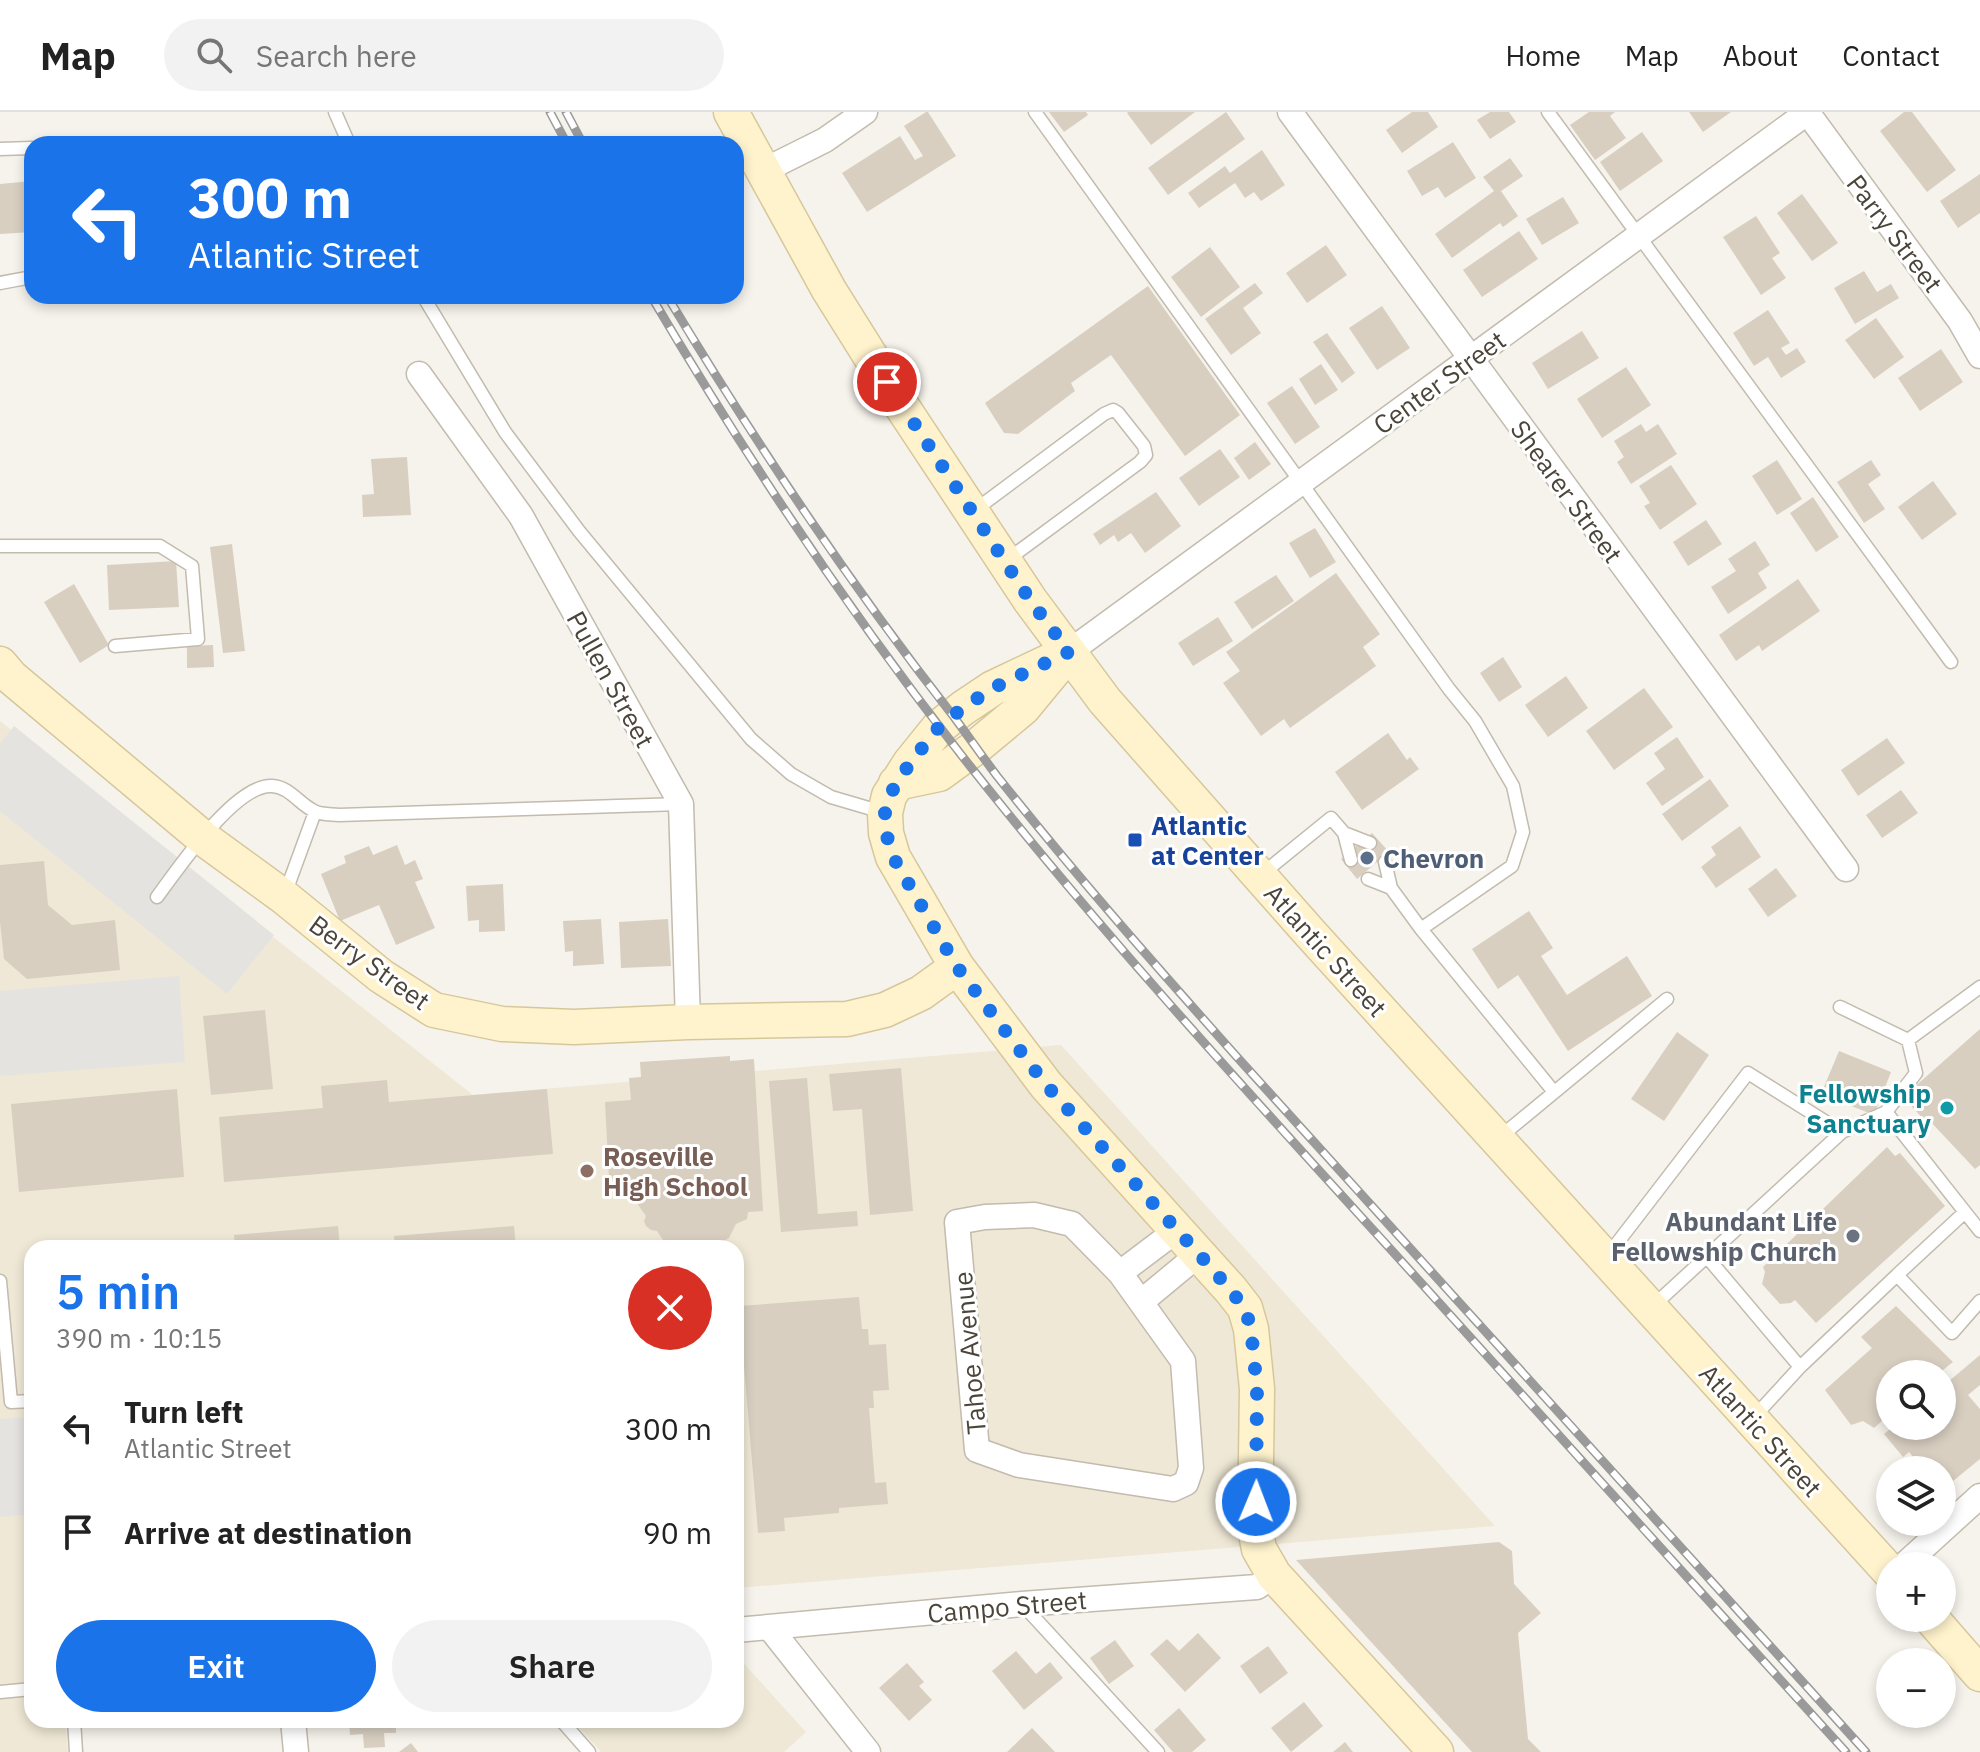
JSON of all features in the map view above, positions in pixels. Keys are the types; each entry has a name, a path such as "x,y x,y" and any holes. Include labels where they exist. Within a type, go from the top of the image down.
{"street":[{"name":"Atlantic Street","path":"731,112 829,290 901,405 1030,600 1105,701 1876,1557"},
{"path":"763,171 825,140 865,112"},
{"name":"Shearer Street","path":"1290,112 1846,869"},
{"name":"Center Street","path":"1069,652 1807,112"},
{"name":"Parry Street","path":"1807,112 1952,310 1980,356"},
{"name":"Pullen Street","path":"419,374 521,516 681,804 688,1022"},
{"path":"1069,652 993,688 939,727 910,763 891,798 886,833 893,857 957,967 1046,1085 1245,1308 1251,1329 1257,1389 1255,1528 1259,1549 1274,1575 1436,1752"},
{"name":"Berry Street","path":"0,664 11,677 203,838 284,897 381,976 434,1010 502,1024 574,1027 847,1019 885,1010 921,993 957,967"},
{"name":"Tahoe Avenue","path":"1034,1215 1072,1224 1120,1273 1183,1361 1191,1468 1186,1483 1173,1489 1019,1465 977,1450 957,1222 985,1217 1034,1215"},
{"path":"1120,1273 1188,1242"},
{"path":"1141,1302 1188,1242"},
{"path":"1918,1552 1980,1496"},
{"name":"Campo Street","path":"744,1630 1022,1604 1257,1587 1274,1575"},
{"path":"770,1628 857,1748"},
{"path":"1943,1632 1980,1674"},
{"path":"294,1728 296,1752"}],"lane":[{"path":"335,112 346,136"},
{"path":"1035,112 1475,721 1513,786 1523,832 1512,866 1421,929"},
{"path":"1548,112 1951,662"},
{"path":"0,149 24,148"},
{"path":"0,283 24,278"},
{"path":"428,304 505,432 579,531 751,739 791,774 831,797 891,798"},
{"path":"972,512 1113,410 1144,446 1146,455 1140,462 1005,561"},
{"path":"0,546 160,546 192,566 198,639 115,646"},
{"path":"157,897 236,801 254,789 273,786 294,795 315,812 339,815 681,804"},
{"path":"284,897 315,812"},
{"path":"1260,876 1331,818 1344,833 1351,860"},
{"path":"1344,833 1370,843"},
{"path":"1385,862 1391,888 1421,929 1554,1092"},
{"path":"1368,879 1391,888"},
{"path":"1908,1040 1980,987"},
{"path":"1498,1139 1667,999"},
{"path":"1840,1007 1908,1040"},
{"path":"1650,1308 1842,1132 1886,1112 1916,1073 1908,1040"},
{"path":"1605,1258 1748,1073 1842,1132"},
{"path":"1886,1112 1980,1231"},
{"path":"1752,1420 1800,1367 1965,1212"},
{"path":"1707,1257 1800,1367"},
{"path":"1897,1275 1952,1333 1980,1301"},
{"path":"0,1281 11,1402 24,1401"},
{"path":"1022,1604 1158,1752"},
{"path":"0,1692 24,1690"},
{"path":"74,1728 76,1752"},
{"path":"568,1728 589,1752"}],"shaded area":[{"name":"Roseville High School","path":"0,721 473,1095 1061,1045 1495,1526 744,1587 744,1240 24,1240 24,1728 66,1728 68,1752 0,1752"},
{"path":"14,726 274,935 227,994 0,811 0,744"},
{"path":"179,976 185,1062 0,1076 0,991"},
{"path":"24,1418 24,1515 0,1517 0,1419"},
{"path":"744,1664 806,1732 784,1752 601,1752 579,1728 744,1728"}],"building":[{"path":"926,112 956,156 867,212 842,173 900,136 915,160 923,156 904,126"},
{"path":"1049,112 1086,112 1088,115 1064,132"},
{"path":"1128,112 1195,112 1151,145"},
{"path":"1226,112 1245,139 1168,195 1148,168"},
{"path":"1412,112 1428,112 1438,127 1402,153 1386,130"},
{"path":"1490,112 1509,112 1516,122 1490,139 1477,120"},
{"path":"1589,112 1615,112 1610,116 1626,138 1595,160 1570,125"},
{"path":"1689,112 1731,112 1703,132"},
{"path":"1904,112 1912,112 1956,170 1927,192 1880,131"},
{"path":"1642,132 1663,161 1620,191 1600,162"},
{"path":"1453,142 1476,178 1445,198 1438,187 1422,196 1407,171"},
{"path":"1262,150 1285,185 1261,201 1254,192 1245,198 1235,183 1199,208 1188,193 1225,166 1230,173"},
{"path":"1510,158 1523,176 1501,191 1518,216 1503,227 1500,223 1452,258 1435,234 1494,191 1483,177"},
{"path":"1980,174 1980,213 1958,228 1940,201"},
{"path":"24,182 24,232 0,234 0,184"},
{"path":"1802,194 1838,243 1812,261 1777,213"},
{"path":"1563,197 1579,223 1542,245 1526,219"},
{"path":"1756,216 1780,253 1772,258 1786,278 1761,295 1723,237"},
{"path":"1519,231 1538,259 1482,297 1463,270"},
{"path":"1326,245 1347,275 1307,303 1286,273"},
{"path":"1210,247 1240,287 1201,317 1171,277"},
{"path":"1864,271 1877,292 1891,284 1899,298 1855,324 1834,288"},
{"path":"1255,283 1263,293 1243,308 1261,333 1231,355 1205,319"},
{"path":"1148,286 1240,415 1185,456 1111,355 1071,383 1075,391 1018,434 1004,433 985,403"},
{"path":"1382,306 1410,348 1377,370 1349,328"},
{"path":"1768,310 1790,343 1781,348 1786,355 1797,348 1806,362 1781,378 1768,357 1754,366 1733,333"},
{"path":"1876,318 1904,357 1874,379 1845,340"},
{"path":"1582,331 1599,358 1548,389 1532,363"},
{"path":"1327,333 1355,373 1342,383 1313,342"},
{"path":"1941,349 1963,382 1920,411 1898,378"},
{"path":"1321,364 1338,390 1315,405 1299,379"},
{"path":"1626,367 1651,405 1602,438 1577,399"},
{"path":"1292,386 1320,427 1295,444 1267,403"},
{"path":"1641,424 1646,432 1658,424 1677,454 1631,484 1617,462 1624,457 1614,441"},
{"path":"1255,442 1271,464 1249,480 1234,458"},
{"path":"1220,449 1240,477 1199,506 1179,478"},
{"path":"407,457 411,515 363,517 362,495 374,494 371,459"},
{"path":"1777,460 1802,499 1777,515 1752,476"},
{"path":"1871,460 1881,475 1868,484 1885,509 1864,523 1837,482"},
{"path":"1671,465 1697,504 1660,530 1644,506 1650,503 1639,486"},
{"path":"1933,481 1957,514 1922,540 1898,507"},
{"path":"1156,492 1181,526 1145,553 1131,533 1118,542 1114,535 1100,545 1093,534"},
{"path":"1813,497 1839,537 1816,552 1790,513"},
{"path":"1706,520 1722,544 1688,566 1673,542"},
{"path":"1315,528 1336,562 1310,578 1289,543"},
{"path":"1755,541 1770,565 1758,573 1767,588 1728,614 1711,587 1736,571 1728,559"},
{"path":"232,544 245,651 223,653 210,547"},
{"path":"176,561 179,607 109,610 107,565"},
{"path":"1336,573 1380,634 1363,647 1376,666 1290,728 1284,719 1261,736 1223,683 1240,671 1226,652"},
{"path":"1276,575 1294,601 1252,629 1234,602"},
{"path":"1798,579 1820,611 1762,651 1759,645 1736,661 1719,635"},
{"path":"74,584 109,645 80,663 44,602"},
{"path":"1218,617 1233,641 1193,666 1178,643"},
{"path":"213,645 214,667 187,668 187,646"},
{"path":"1503,657 1522,687 1499,702 1480,673"},
{"path":"1566,676 1588,708 1548,737 1525,705"},
{"path":"1644,688 1673,727 1614,770 1586,731"},
{"path":"1388,733 1407,760 1410,757 1419,769 1362,810 1335,772"},
{"path":"1677,737 1704,777 1662,806 1646,783 1665,769 1654,753"},
{"path":"1887,738 1905,763 1858,796 1841,770"},
{"path":"1710,779 1729,806 1682,841 1662,814"},
{"path":"1901,790 1918,813 1882,838 1866,815"},
{"path":"1740,826 1761,857 1716,888 1701,867 1716,855 1711,847"},
{"path":"1372,833 1389,852 1357,879 1341,859"},
{"path":"397,845 405,865 415,860 423,879 415,882 435,928 396,945 379,905 340,921 321,874 346,863 344,856 369,846 373,855"},
{"path":"44,861 48,905 72,925 115,920 120,970 27,979 4,959 0,922 0,865"},
{"path":"1776,868 1797,896 1768,917 1748,889"},
{"path":"503,884 505,931 479,932 479,920 468,921 466,886"},
{"path":"1529,911 1553,948 1541,956 1567,995 1627,956 1652,996 1568,1051 1518,975 1498,989 1472,949"},
{"path":"601,919 604,964 573,966 573,951 565,952 563,921"},
{"path":"668,919 671,966 621,968 619,922"},
{"path":"265,1010 273,1089 211,1095 203,1016"},
{"name":"Fellowship Sanctuary","path":"1980,1029 1980,1165 1975,1169 1903,1097"},
{"path":"1677,1032 1709,1055 1664,1121 1631,1099"},
{"path":"1839,1051 1891,1072 1874,1115 1821,1094"},
{"path":"730,1056 730,1061 754,1059 763,1211 748,1212 747,1219 736,1224 726,1240 663,1240 657,1231 646,1226 646,1216 619,1178 609,1179 605,1102 631,1100 629,1078 641,1077 640,1062"},
{"path":"901,1068 913,1211 870,1215 862,1109 833,1111 829,1074"},
{"path":"807,1078 818,1214 857,1211 858,1226 781,1232 769,1081"},
{"path":"387,1080 389,1102 547,1089 553,1154 224,1182 219,1117 323,1108 321,1086"},
{"path":"177,1089 184,1177 19,1192 11,1104"},
{"name":"Abundant Life Fellowship Church","path":"1887,1147 1895,1156 1900,1153 1945,1206 1816,1323 1795,1300 1780,1304 1762,1284 1763,1267"},
{"path":"338,1226 339,1240 234,1240 234,1235"},
{"path":"514,1226 515,1240 394,1240 394,1236"},
{"path":"859,1297 862,1329 868,1329 869,1345 886,1344 889,1390 873,1391 874,1408 869,1408 875,1483 886,1482 888,1504 839,1508 839,1513 784,1518 785,1531 758,1533 744,1366 744,1306"},
{"path":"1896,1306 1951,1360 1876,1360 1876,1426 1863,1421 1851,1425 1825,1390 1872,1348 1861,1337"},
{"path":"1980,1355 1980,1385 1968,1395 1980,1409 1980,1459 1956,1479 1956,1456 1912,1456 1909,1452 1902,1456 1889,1440 1956,1440 1956,1375"},
{"path":"1499,1542 1512,1551 1514,1584 1541,1613 1518,1633 1528,1739 1541,1752 1472,1752 1296,1560"},
{"path":"1198,1633 1221,1658 1185,1692 1150,1654 1167,1639 1179,1651"},
{"path":"1115,1640 1134,1666 1109,1684 1090,1658"},
{"path":"1268,1646 1288,1673 1260,1694 1240,1666"},
{"path":"1016,1651 1036,1674 1050,1662 1063,1678 1024,1710 992,1671"},
{"path":"907,1663 924,1682 919,1686 932,1700 909,1721 879,1688"},
{"path":"1304,1702 1323,1726 1291,1752 1271,1728"},
{"path":"1179,1708 1206,1740 1192,1752 1173,1752 1154,1730"},
{"path":"350,1728 396,1728 396,1733 384,1733 385,1747 364,1748 363,1734 350,1735"},
{"path":"1032,1728 1055,1752 1007,1752"},
{"path":"1345,1742 1353,1752 1333,1752"},
{"path":"411,1743 418,1752 399,1752"}],"railway":[{"path":"550,112 563,136"},
{"path":"566,112 579,136"},
{"path":"656,304 722,414 836,586 959,752 1063,881 1227,1068 1846,1752"},
{"path":"672,304 734,405 840,563 997,776 1055,847 1237,1057 1866,1752"}],"place":[{"name":"Atlantic at Center","path":"1135,840"},
{"name":"Chevron","path":"1367,858"},
{"name":"Fellowship Sanctuary","path":"1947,1108"},
{"name":"Roseville High School","path":"587,1171"},
{"name":"Abundant Life Fellowship Church","path":"1853,1236"}],"route":[{"path":"887,382 1030,600 1069,652 993,688 939,727 889,796 885,813 886,833 893,857 957,967 1046,1085 1245,1308 1251,1329 1257,1389 1256,1502"}]}
